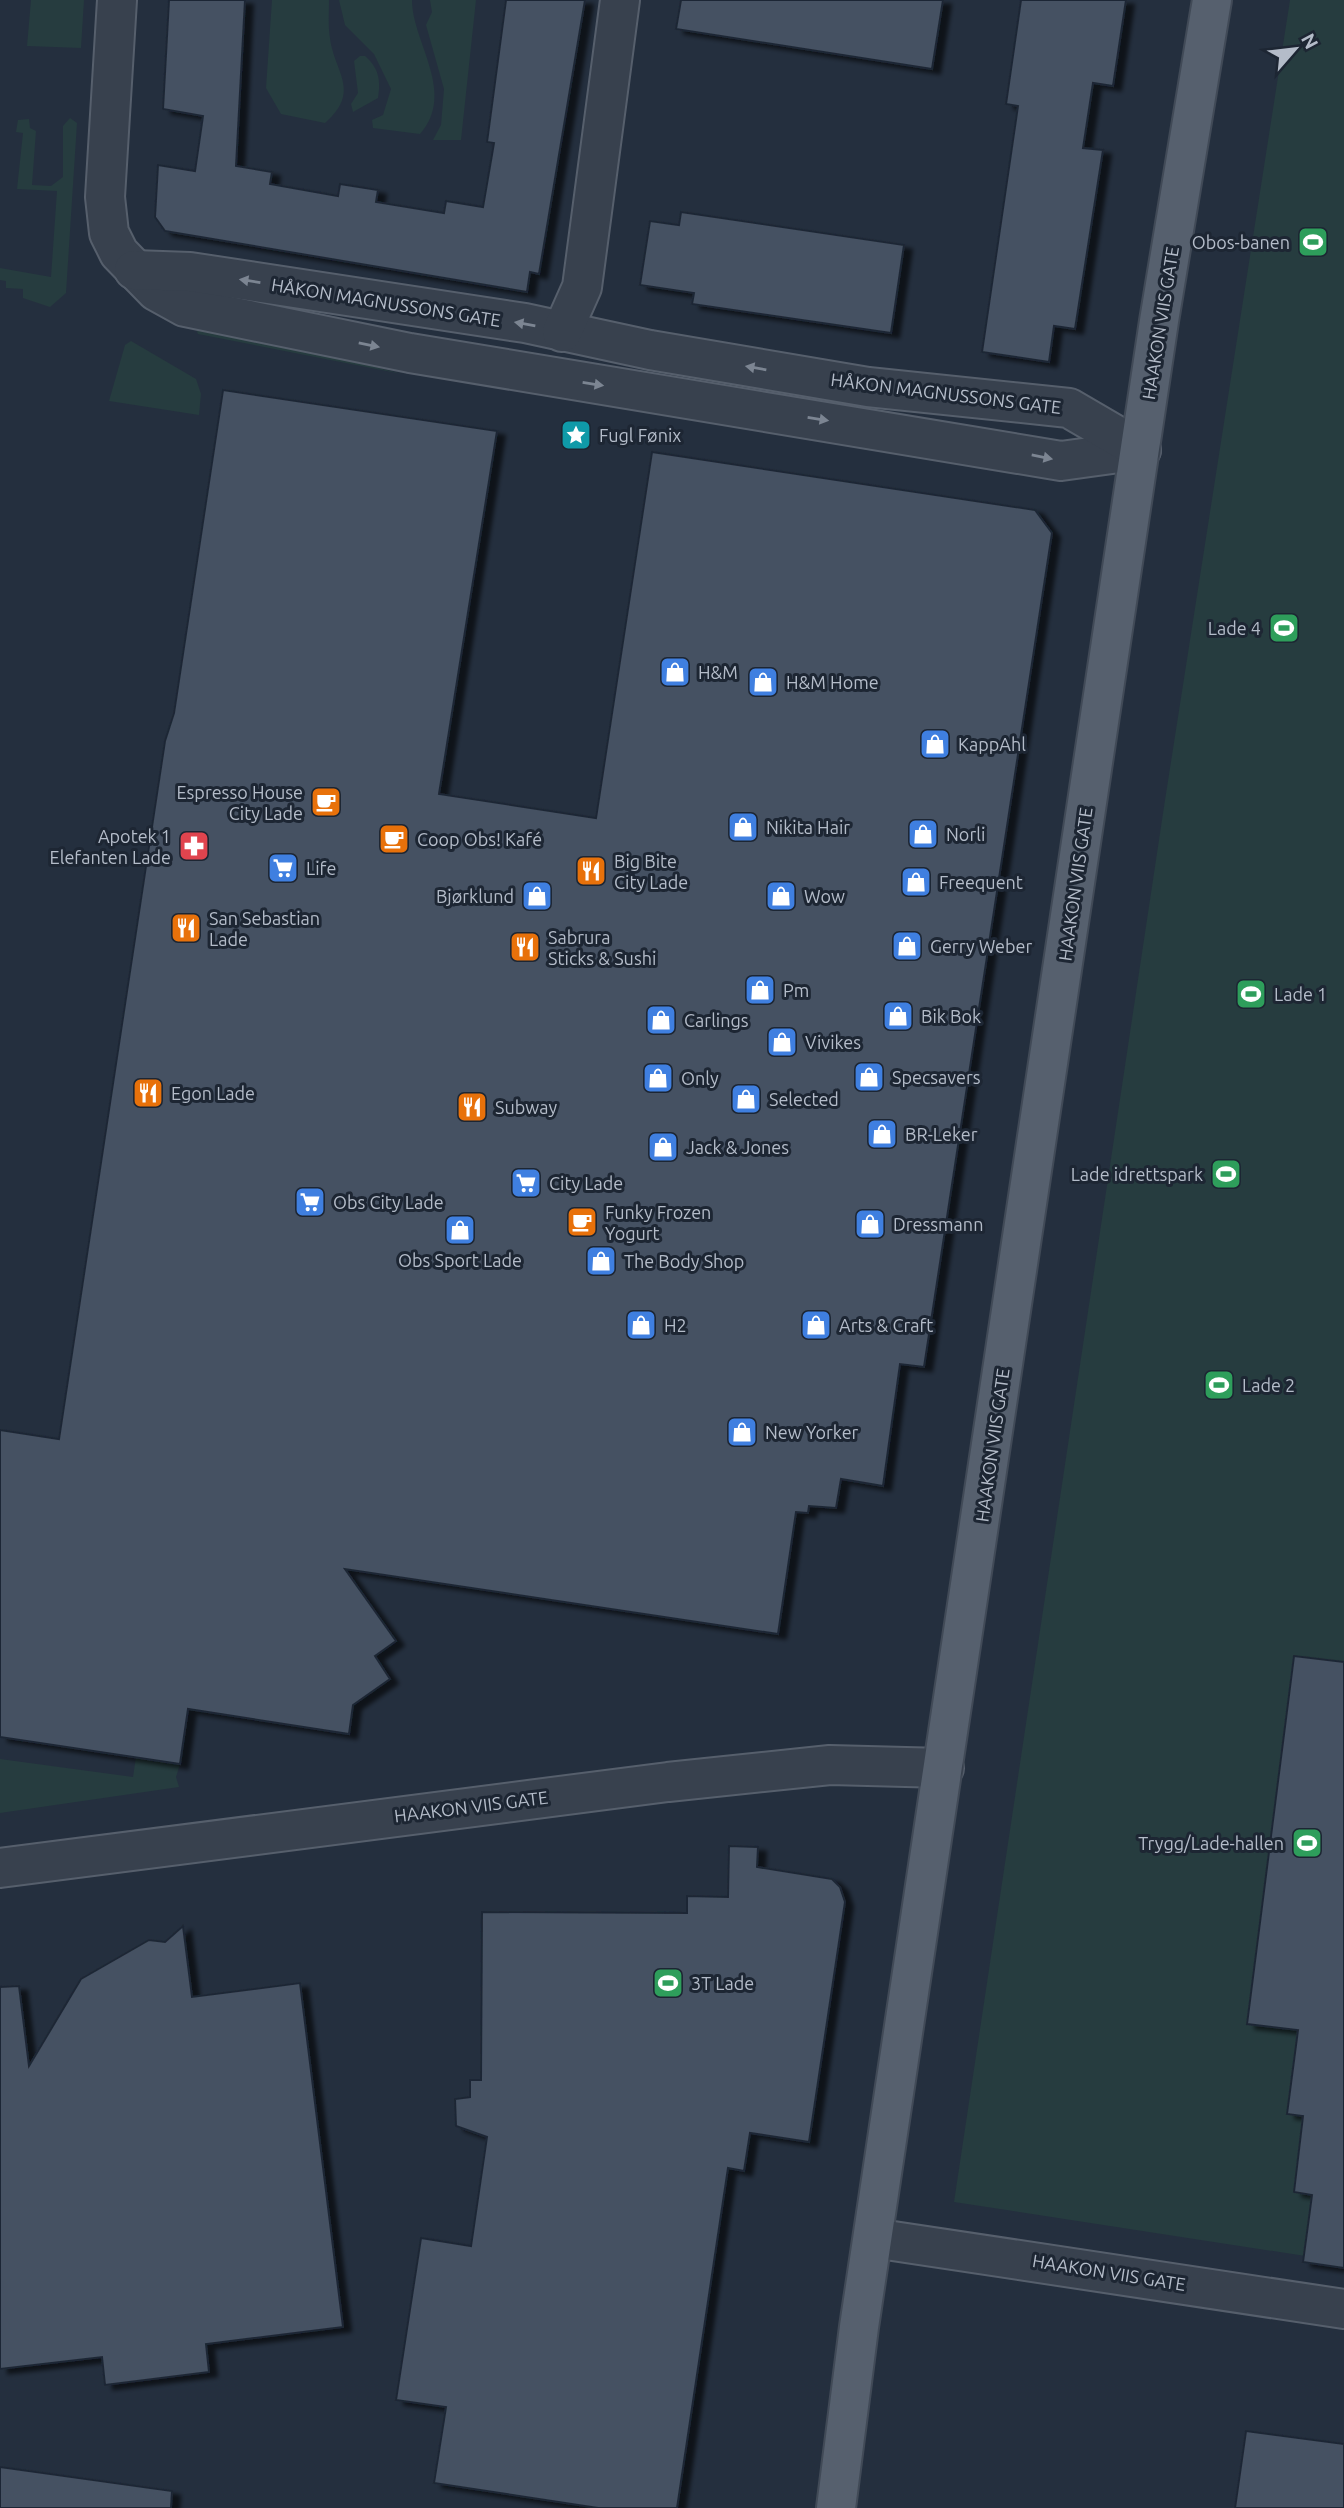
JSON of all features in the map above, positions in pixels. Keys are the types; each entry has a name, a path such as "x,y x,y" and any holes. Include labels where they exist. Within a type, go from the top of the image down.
{"main road":[{"name":"HAAKON VIIS GATE","path":"836,2508 873,2238 1141,450 1212,0"}],"street":[{"path":"117,0 105,197 108,233 119,253 156,291 186,307 410,353 1061,461 1141,450"},
{"path":"562,332 582,287 620,0"},
{"name":"HÅKON MAGNUSSONS GATE","path":"134,270 190,272 525,323 868,387 1069,408 1141,450"},
{"name":"HAAKON VIIS GATE","path":"0,1868 708,1777 830,1765 944,1768"},
{"name":"HAAKON VIIS GATE","path":"873,2238 1344,2309"}],"green space":[{"path":"31,0 84,0 81,48 27,46"},
{"path":"272,0 329,0 330,38 344,91 336,112 325,123 281,114 266,88"},
{"path":"339,0 412,0 418,33 434,85 430,118 420,134 373,128 372,120 383,115 391,89 374,54 345,25"},
{"path":"430,0 476,0 461,140 433,140 441,125 444,89 426,25 432,12"},
{"name":"Lade idrettspark","path":"1290,0 1344,0 1344,2262 954,2202 1165,800"},
{"path":"365,56 376,70 379,92 378,98 353,112 351,104 358,93 354,61"},
{"path":"70,118 77,123 66,293 50,307 23,298 23,289 6,288 6,281 0,280 0,268 51,277 57,191 17,189 23,133 16,132 18,120 29,119 30,128 36,131 32,185 51,186 63,177 63,126"},
{"path":"195,327 269,340 402,374 198,334"},
{"path":"131,341 196,379 201,394 199,415 109,401 125,345"},
{"path":"136,1757 180,1764 176,1777 179,1787 0,1813 0,1759 133,1777"}],"building":[{"path":"169,0 245,0 236,166 272,172 270,184 338,196 340,184 378,190 376,202 444,213 446,201 483,207 494,143 487,142 506,0 585,0 539,274 530,272 527,292 165,231 155,217 158,165 195,171 203,116 163,109"},
{"path":"681,0 943,0 932,69 676,29"},
{"path":"1021,0 1126,0 1113,86 1093,83 1083,148 1103,150 1075,329 1054,326 1049,362 982,352 1018,106 1006,104"},
{"path":"681,212 904,245 891,333 692,304 694,293 640,285 650,221 679,225"},
{"name":"City Lade","path":"223,390 497,431 439,794 596,818 652,452 1035,510 1052,533 924,1367 900,1364 883,1486 841,1479 836,1508 809,1506 808,1513 796,1512 778,1634 345,1569 396,1641 375,1656 390,1679 353,1705 349,1734 188,1709 180,1764 0,1737 0,1430 59,1439 165,741 174,713"},
{"name":"Trygg/Lade-hallen","path":"1294,1656 1344,1662 1344,2268 1303,2262 1312,2195 1294,2192 1303,2116 1287,2114 1298,2030 1247,2024"},
{"path":"729,1846 758,1847 757,1867 832,1879 840,1887 845,1902 809,2142 750,2133 744,2171 728,2168 677,2508 598,2508 434,2483 446,2407 396,2400 421,2238 471,2246 487,2137 456,2126 455,2099 470,2097 470,2080 481,2080 482,1912 687,1913 687,1896 728,1897"},
{"path":"183,1926 192,1997 300,1983 343,2327 206,2344 209,2372 105,2385 102,2357 0,2369 0,1987 19,1986 29,2066 81,1979 149,1940 165,1942"},
{"path":"1246,2431 1344,2444 1344,2508 1235,2508"},
{"path":"0,2467 172,2491 171,2508 0,2508"}],"place":[{"name":"Obos-banen","path":"1313,242"},
{"name":"Fugl Fønix","path":"576,435"},
{"name":"Lade 4","path":"1284,628"},
{"name":"H&M","path":"675,672"},
{"name":"H&M Home","path":"763,682"},
{"name":"KappAhl","path":"935,744"},
{"name":"Espresso House City Lade","path":"326,802"},
{"name":"Nikita Hair","path":"743,827"},
{"name":"Norli","path":"923,834"},
{"name":"Coop Obs! Kafé","path":"394,839"},
{"name":"Apotek 1 Elefanten Lade","path":"194,846"},
{"name":"Life","path":"283,868"},
{"name":"Big Bite City Lade","path":"591,871"},
{"name":"Freequent","path":"916,882"},
{"name":"Bjørklund","path":"537,896"},
{"name":"Wow","path":"781,896"},
{"name":"San Sebastian Lade","path":"186,928"},
{"name":"Gerry Weber","path":"907,946"},
{"name":"Sabrura Sticks & Sushi","path":"525,947"},
{"name":"Pm","path":"760,990"},
{"name":"Lade 1","path":"1251,994"},
{"name":"Bik Bok","path":"898,1016"},
{"name":"Carlings","path":"661,1020"},
{"name":"Vivikes","path":"782,1042"},
{"name":"Specsavers","path":"869,1077"},
{"name":"Only","path":"658,1078"},
{"name":"Egon Lade","path":"148,1093"},
{"name":"Selected","path":"746,1099"},
{"name":"Subway","path":"472,1107"},
{"name":"BR-Leker","path":"882,1134"},
{"name":"Jack & Jones","path":"663,1147"},
{"name":"Lade idrettspark","path":"1226,1174"},
{"name":"City Lade","path":"526,1183"},
{"name":"Obs City Lade","path":"310,1202"},
{"name":"Funky Frozen Yogurt","path":"582,1222"},
{"name":"Dressmann","path":"870,1224"},
{"name":"Obs Sport Lade","path":"460,1230"},
{"name":"The Body Shop","path":"601,1261"},
{"name":"H2","path":"641,1325"},
{"name":"Arts & Craft","path":"816,1325"},
{"name":"Lade 2","path":"1219,1385"},
{"name":"New Yorker","path":"742,1432"},
{"name":"Trygg/Lade-hallen","path":"1307,1843"},
{"name":"3T Lade","path":"668,1983"}]}
